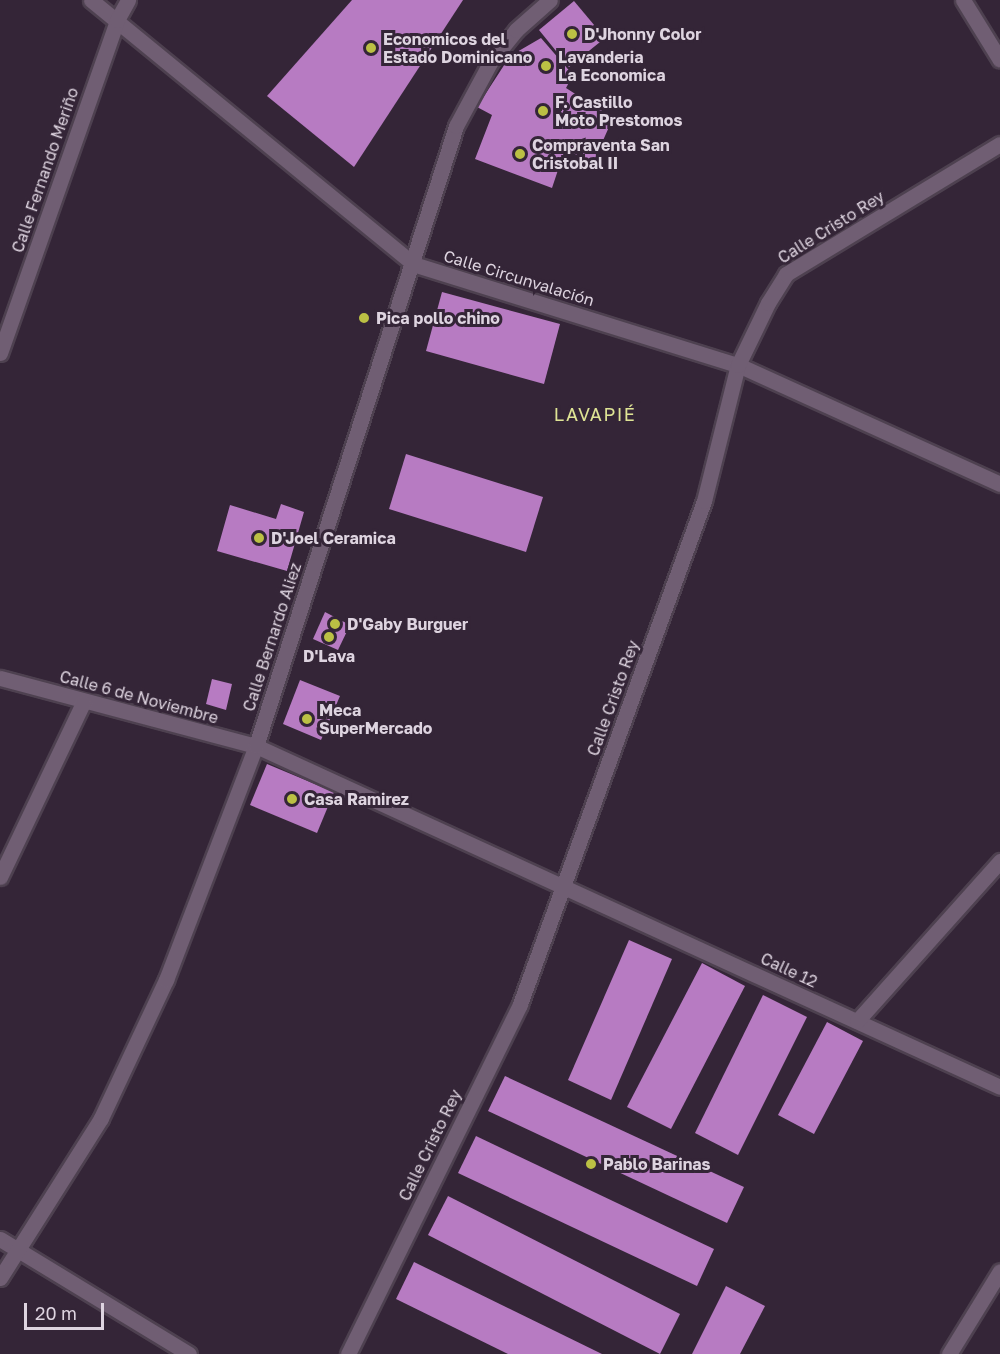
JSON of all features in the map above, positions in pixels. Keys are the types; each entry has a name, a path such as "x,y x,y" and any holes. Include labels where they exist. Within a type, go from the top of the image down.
{"street":[{"name":"Calle Circunvalación","path":"91,0 412,264 738,365 1000,484"},
{"name":"Calle Fernando Meriño","path":"0,353 117,20 128,0"},
{"path":"963,0 1000,60"},
{"name":"Calle Bernardo Aliez","path":"0,1278 101,1118 165,980 256,746 456,126 491,61 543,2"},
{"name":"Calle Cristo Rey","path":"348,1354 520,1004 704,501 738,365 786,274 1000,144"},
{"name":"Calle 6 de Noviembre","path":"0,678 83,703 256,746 564,886"},
{"path":"0,877 83,703"},
{"path":"858,1021 1000,861"},
{"name":"Calle 12","path":"564,886 1000,1087"},
{"path":"0,1239 17,1252 189,1354"},
{"path":"949,1354 1000,1271"}],"building":[{"name":"Economicos del Estado Dominicano","path":"352,0 463,0 354,167 267,96"},
{"name":"D'Jhonny Color","path":"574,1 605,38 569,67 539,30"},
{"path":"541,38 573,75 566,88 613,118 593,163 565,149 552,188 475,159 492,115 477,107 510,56"},
{"path":"442,292 560,324 544,384 426,351"},
{"path":"406,454 543,497 526,552 389,509"},
{"name":"D'Joel Ceramica","path":"281,504 304,512 287,571 217,551 230,505 276,519"},
{"path":"325,612 350,625 338,650 313,639"},
{"path":"212,679 232,684 226,710 206,704"},
{"path":"300,680 340,696 321,740 283,724"},
{"name":"Casa Ramirez","path":"267,764 334,792 317,833 250,805"},
{"path":"629,940 672,959 611,1100 568,1080"},
{"path":"702,963 745,986 671,1129 627,1107"},
{"path":"763,995 807,1017 738,1155 695,1133"},
{"path":"827,1022 863,1041 814,1134 778,1115"},
{"path":"505,1076 744,1187 727,1223 488,1111"},
{"path":"476,1136 714,1249 697,1286 458,1173"},
{"path":"448,1196 680,1314 660,1354 428,1235"},
{"path":"414,1262 602,1354 508,1354 396,1299"},
{"path":"726,1286 765,1306 740,1354 692,1354"}],"place":[{"name":"D'Jhonny Color","path":"572,34"},
{"name":"Economicos del Estado Dominicano","path":"371,48"},
{"name":"Lavanderia La Economica","path":"546,66"},
{"name":"F. Castillo Moto Prestomos","path":"543,111"},
{"name":"Compraventa San Cristobal II","path":"520,154"},
{"name":"Pica pollo chino","path":"364,318"},
{"name":"D'Joel Ceramica","path":"259,538"},
{"name":"D'Gaby Burguer","path":"335,624"},
{"name":"D'Lava","path":"329,637"},
{"name":"Meca SuperMercado","path":"307,719"},
{"name":"Casa Ramirez","path":"292,799"},
{"name":"Pablo Barinas","path":"591,1164"}],"district":[{"name":"LAVAPIÉ","path":"595,414"}]}
